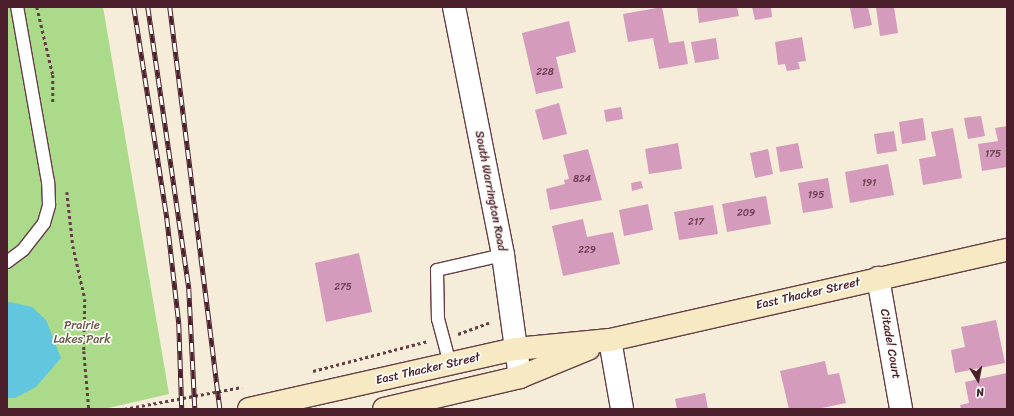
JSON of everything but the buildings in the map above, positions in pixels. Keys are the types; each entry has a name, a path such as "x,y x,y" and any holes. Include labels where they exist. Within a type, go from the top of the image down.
{"main road":[{"name":"East Thacker Street","path":"249,409 516,349 610,340 878,278 1007,250"},
{"name":"East Thacker Street","path":"384,409 520,376 610,340"}],"street":[{"name":"South Warrington Road","path":"454,7 503,255 520,376"},
{"name":"Citadel Court","path":"878,278 901,409"},
{"path":"610,340 622,409"}],"lane":[{"path":"7,262 23,250 44,224 49,205 48,182 17,7"},
{"path":"450,364 443,338 436,295 437,270 503,255"}],"path":[{"path":"37,7 53,75 53,105"},
{"path":"67,188 73,246 85,299 84,351 89,409"},
{"path":"308,374 323,366 443,338 489,323"},
{"path":"124,409 248,386"}],"green space":[{"name":"Prairie Lakes Park","path":"7,7 103,7 169,394 104,409 7,409"}],"water":[{"path":"10,302 32,307 46,320 61,358 36,387 15,398 7,398 7,303"}],"railway":[{"path":"134,7 167,218 179,324 182,409"},
{"path":"148,7 189,289 195,409"},
{"path":"170,7 220,409"}]}
